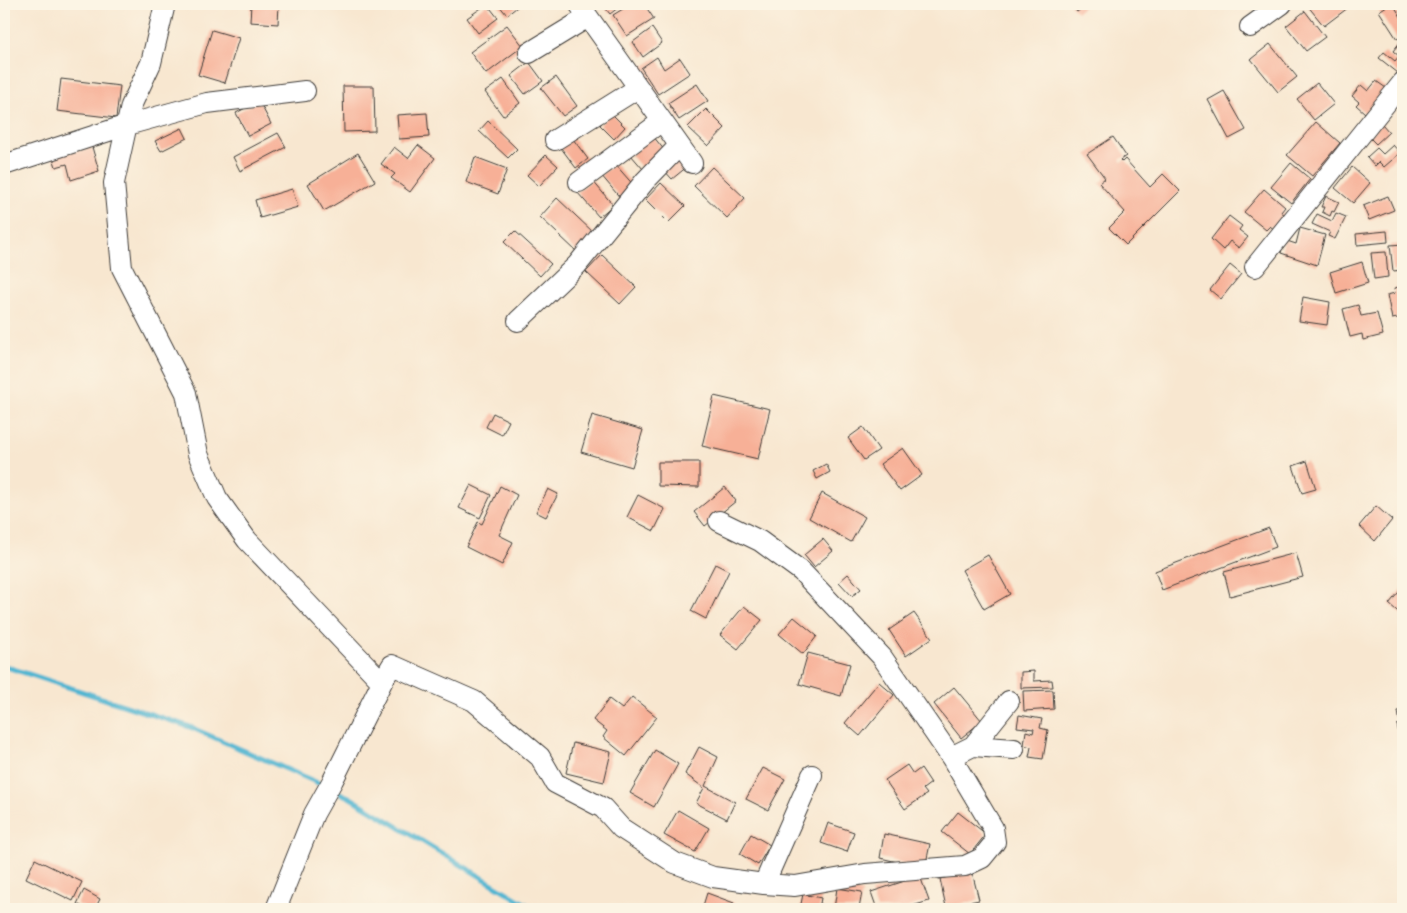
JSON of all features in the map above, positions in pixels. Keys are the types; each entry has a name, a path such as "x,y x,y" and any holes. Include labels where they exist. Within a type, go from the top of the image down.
{"street":[{"path":"165,4 151,62 131,106 114,183 122,268 186,393 198,454 217,498 247,540 382,682"},
{"path":"1250,27 1282,4"},
{"path":"529,53 583,11 692,163"},
{"path":"1255,268 1403,82"},
{"path":"554,140 638,88"},
{"path":"4,165 127,125 207,103 305,91"},
{"path":"579,182 662,121"},
{"path":"518,321 577,265 645,181 679,146"},
{"path":"276,909 314,814 392,665 474,701 540,758 555,783 603,808 621,828 675,863 712,877 795,886 865,874 965,866 982,858 996,842 993,828 951,757 882,657 801,571 760,541 719,521"},
{"path":"951,757 974,746 1009,702"},
{"path":"974,746 1014,749"},
{"path":"764,884 812,775"}],"building":[{"path":"251,4 279,4 278,24 250,22"},
{"path":"362,4 371,4 367,9"},
{"path":"487,4 498,18 478,33 467,18"},
{"path":"498,4 521,4 507,15"},
{"path":"602,4 623,4 610,14"},
{"path":"631,4 644,4 654,19 627,36 613,15"},
{"path":"1070,4 1087,4 1077,12"},
{"path":"1353,4 1324,26 1307,5"},
{"path":"1393,4 1403,20 1403,35 1397,39 1379,11"},
{"path":"1305,11 1325,37 1306,51 1286,26"},
{"path":"507,25 523,46 486,74 470,52"},
{"path":"652,28 662,43 643,57 633,42"},
{"path":"212,30 239,38 225,83 198,75"},
{"path":"1401,41 1403,44 1403,67 1398,73 1379,58 1384,52 1395,61 1399,56 1393,51"},
{"path":"1270,44 1297,77 1278,92 1251,59"},
{"path":"657,57 664,69 680,58 690,73 658,94 641,68"},
{"path":"529,62 543,81 525,94 511,76"},
{"path":"556,77 577,106 563,116 541,88"},
{"path":"61,79 120,86 116,118 57,111"},
{"path":"503,79 520,103 503,116 485,92"},
{"path":"1376,81 1386,88 1365,113 1356,105 1359,102 1352,96 1361,85 1368,91"},
{"path":"1317,83 1334,104 1314,120 1297,99"},
{"path":"697,84 708,101 679,120 668,103"},
{"path":"343,86 374,86 375,131 344,132"},
{"path":"1224,91 1246,130 1229,139 1208,100"},
{"path":"259,101 271,124 248,136 236,113"},
{"path":"706,109 725,128 708,146 688,127"},
{"path":"427,113 429,137 399,139 397,115"},
{"path":"611,113 625,127 614,139 600,125"},
{"path":"488,121 517,149 508,158 479,131"},
{"path":"1316,122 1340,143 1312,176 1287,155"},
{"path":"1382,124 1389,132 1376,144 1368,136"},
{"path":"182,128 187,138 161,151 155,141"},
{"path":"278,133 286,147 240,171 233,157"},
{"path":"570,135 588,159 576,168 558,144"},
{"path":"653,136 665,151 643,169 631,155"},
{"path":"1113,137 1126,156 1120,160 1122,162 1125,159 1150,187 1163,174 1180,191 1126,245 1109,228 1125,212 1099,183 1105,178 1087,154"},
{"path":"418,145 435,158 410,192 391,178 395,174 381,164 394,147 408,158"},
{"path":"1393,145 1400,153 1384,167 1379,162 1375,166 1367,157 1377,148 1383,154"},
{"path":"92,147 99,171 71,180 67,164 56,167 52,154 78,151"},
{"path":"358,153 375,181 324,211 308,184"},
{"path":"546,155 558,166 539,186 527,175"},
{"path":"678,156 688,166 672,179 663,169"},
{"path":"475,157 507,169 498,194 466,182"},
{"path":"1291,163 1310,179 1291,203 1271,187"},
{"path":"615,164 636,188 622,200 601,175"},
{"path":"712,167 745,198 727,218 694,186"},
{"path":"1352,167 1370,183 1353,203 1335,188"},
{"path":"592,180 613,205 599,217 577,192"},
{"path":"661,183 685,206 668,223 645,200"},
{"path":"292,189 298,207 260,218 255,200"},
{"path":"1264,189 1285,207 1281,212 1288,217 1276,231 1270,226 1266,230 1244,212"},
{"path":"1326,196 1339,202 1330,216 1322,212 1324,207 1321,207"},
{"path":"1388,196 1394,210 1369,220 1363,206"},
{"path":"557,198 594,233 577,252 540,217"},
{"path":"1336,213 1346,217 1335,239 1328,236 1330,232 1312,224 1317,214 1332,221"},
{"path":"1229,216 1242,226 1239,230 1248,237 1239,248 1230,241 1223,250 1211,239"},
{"path":"1300,228 1325,235 1317,265 1281,253 1284,240 1296,244"},
{"path":"515,231 551,264 540,276 504,242"},
{"path":"1387,231 1388,242 1357,245 1356,234"},
{"path":"1403,244 1403,270 1393,271 1390,245"},
{"path":"1386,252 1388,277 1374,279 1371,253"},
{"path":"602,255 636,287 620,304 586,272"},
{"path":"1362,262 1368,283 1336,293 1330,272"},
{"path":"1230,265 1241,274 1221,299 1210,290"},
{"path":"1403,286 1403,317 1392,319 1387,295 1395,293 1394,288"},
{"path":"1303,297 1330,302 1327,325 1299,321"},
{"path":"1358,305 1361,316 1377,313 1383,335 1363,340 1362,334 1350,337 1343,309"},
{"path":"714,396 770,409 758,459 702,446"},
{"path":"493,413 509,421 502,435 486,427"},
{"path":"592,415 643,430 632,467 581,452"},
{"path":"863,427 879,450 864,460 848,438"},
{"path":"903,448 922,475 900,491 880,464"},
{"path":"1307,461 1316,489 1302,493 1293,466"},
{"path":"658,462 699,462 699,487 658,486"},
{"path":"826,464 830,472 817,479 813,471"},
{"path":"471,485 491,495 480,518 459,508"},
{"path":"500,486 517,495 499,535 513,542 502,565 466,547 478,522 482,524"},
{"path":"725,487 736,501 705,526 694,512"},
{"path":"548,489 558,494 546,517 536,512"},
{"path":"822,493 865,517 851,542 809,518"},
{"path":"638,495 665,509 654,531 627,517"},
{"path":"1376,506 1392,520 1375,541 1359,526"},
{"path":"1269,528 1276,547 1162,590 1155,571"},
{"path":"823,539 833,551 814,567 804,555"},
{"path":"1296,553 1303,577 1230,596 1224,572"},
{"path":"988,555 1010,594 984,609 962,570"},
{"path":"715,564 729,571 706,619 691,611"},
{"path":"848,574 861,589 852,596 839,582"},
{"path":"1403,587 1403,616 1389,604"},
{"path":"744,606 762,620 738,649 720,635"},
{"path":"914,613 932,638 906,656 889,630"},
{"path":"794,617 817,636 803,654 779,634"},
{"path":"808,653 850,664 841,696 799,684"},
{"path":"1034,671 1034,681 1052,680 1053,687 1021,688 1021,672"},
{"path":"879,682 894,695 860,736 845,723"},
{"path":"954,687 982,721 961,738 934,704"},
{"path":"1053,690 1054,709 1024,711 1023,691"},
{"path":"632,697 657,717 626,756 603,737 607,731 593,720 609,699 622,709"},
{"path":"1403,710 1403,742 1401,742 1397,725 1400,724 1398,711"},
{"path":"1019,715 1042,719 1040,728 1048,730 1043,759 1029,757 1031,747 1024,745 1026,731 1033,733 1034,729 1017,727"},
{"path":"573,743 611,752 604,782 566,773"},
{"path":"699,747 718,757 705,786 735,802 727,819 696,803 704,788 685,774"},
{"path":"655,750 678,764 654,807 630,793"},
{"path":"907,765 913,774 921,768 931,783 923,789 927,794 905,809 885,780"},
{"path":"763,768 785,779 768,810 746,799"},
{"path":"678,810 709,828 695,852 664,835"},
{"path":"958,812 986,834 970,854 942,832"},
{"path":"828,823 854,832 847,852 821,843"},
{"path":"751,834 770,845 758,865 740,854"},
{"path":"884,834 930,844 925,868 880,858"},
{"path":"35,859 82,882 73,901 26,878"},
{"path":"972,872 979,900 946,907 940,879"},
{"path":"920,876 929,901 902,909 877,909 871,892"},
{"path":"837,888 862,892 859,909 834,909"},
{"path":"84,890 100,899 95,909 87,909 77,904"},
{"path":"707,893 734,903 732,909 702,909"},
{"path":"803,894 821,898 819,909 800,909"}],"waterway":[{"path":"4,666 190,727 325,786"},
{"path":"333,790 349,797 534,909"}]}
